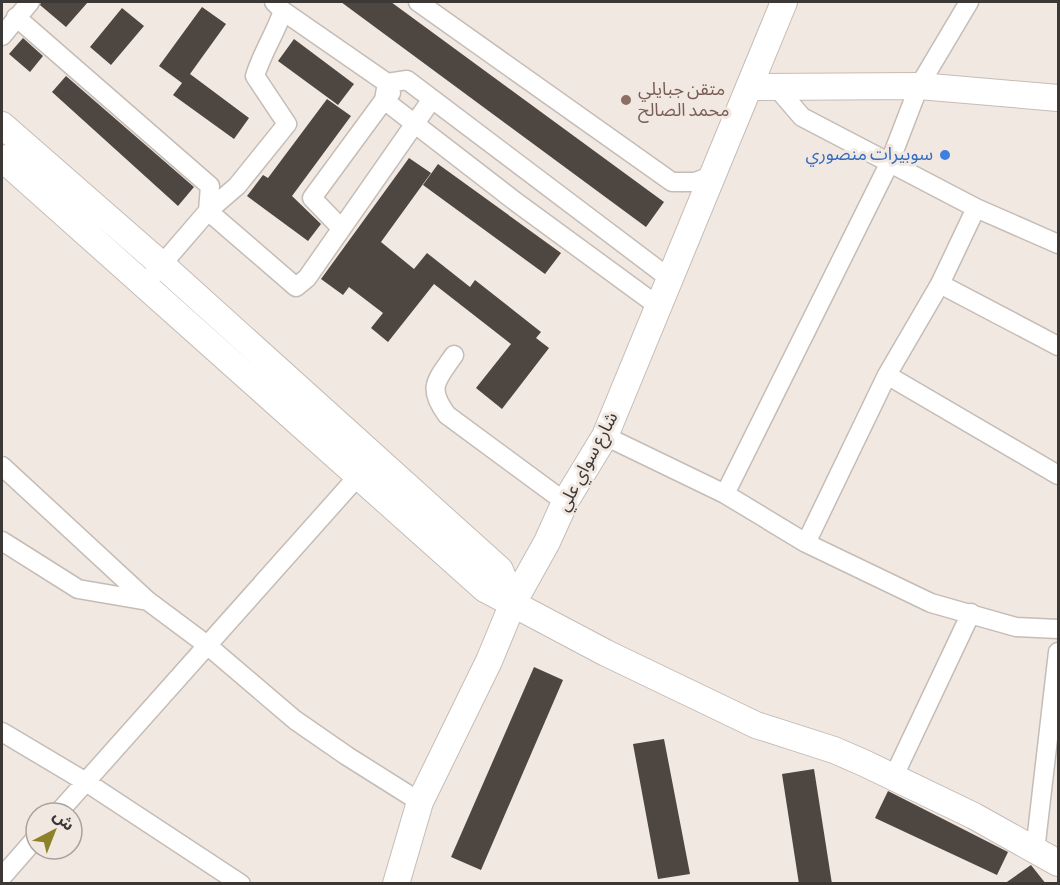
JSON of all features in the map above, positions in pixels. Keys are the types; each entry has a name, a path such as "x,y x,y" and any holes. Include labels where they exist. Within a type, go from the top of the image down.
{"street":[{"path":"2,36 16,16 30,2"},
{"path":"418,2 672,182 695,182 711,176"},
{"name":"شارع سواي علي","path":"396,884 420,802 489,661 513,603 566,502 605,436 784,2"},
{"path":"725,494 889,164 919,86 969,2"},
{"path":"279,6 386,91 414,123 516,202 658,306"},
{"path":"145,284 208,211 237,186 286,124 255,76 261,54 276,32 279,6"},
{"path":"16,16 210,186 208,211"},
{"path":"341,228 312,198 386,91 406,80 669,278"},
{"path":"749,87 919,86 1059,98"},
{"path":"777,88 802,117 976,208 1059,246"},
{"path":"208,211 296,286 308,278 432,99"},
{"path":"2,125 161,264 500,570 513,603"},
{"path":"2,158 485,589 606,653 756,725 834,750 974,816 1059,863"},
{"path":"806,543 887,375 940,284 976,208"},
{"path":"940,284 1059,346"},
{"path":"454,355 436,382 435,400 447,415 566,502"},
{"path":"887,375 1059,475"},
{"path":"605,436 725,494 806,543 931,603 956,612 970,613 1016,627 1059,629"},
{"path":"2,466 148,600 207,645 295,720 346,756 420,802"},
{"path":"69,801 359,475"},
{"path":"2,541 78,589 148,600"},
{"path":"893,778 970,613"},
{"path":"1035,851 1059,652"},
{"path":"2,732 86,782 241,884"},
{"path":"2,877 24,852"}],"building":[{"path":"41,2 88,2 66,27 40,5"},
{"path":"341,2 391,2 664,202 646,227"},
{"path":"202,7 226,24 190,74 249,118 234,139 173,95 182,83 159,66"},
{"path":"122,8 144,26 111,65 90,47"},
{"path":"23,38 43,56 30,72 9,54"},
{"path":"294,39 354,84 338,105 278,61"},
{"path":"66,76 194,187 178,206 52,92"},
{"path":"327,99 351,116 292,196 321,224 308,241 247,196 263,175 268,178"},
{"path":"409,158 431,173 381,242 414,269 427,253 470,287 475,280 541,332 536,338 549,348 502,409 476,388 511,344 434,284 388,342 371,328 383,313 349,287 343,295 321,279"},
{"path":"438,164 561,253 545,274 423,185"},
{"path":"534,667 563,680 481,870 451,857"},
{"path":"664,739 690,874 658,879 633,744"},
{"path":"814,769 832,884 799,884 782,774"},
{"path":"888,791 1008,852 997,875 875,818"},
{"path":"1031,865 1046,884 1004,884"}],"place":[{"name":"متقن جبايلي محمد الصالح","path":"626,100"},
{"name":"سوبيرات منصوري","path":"945,155"}]}
